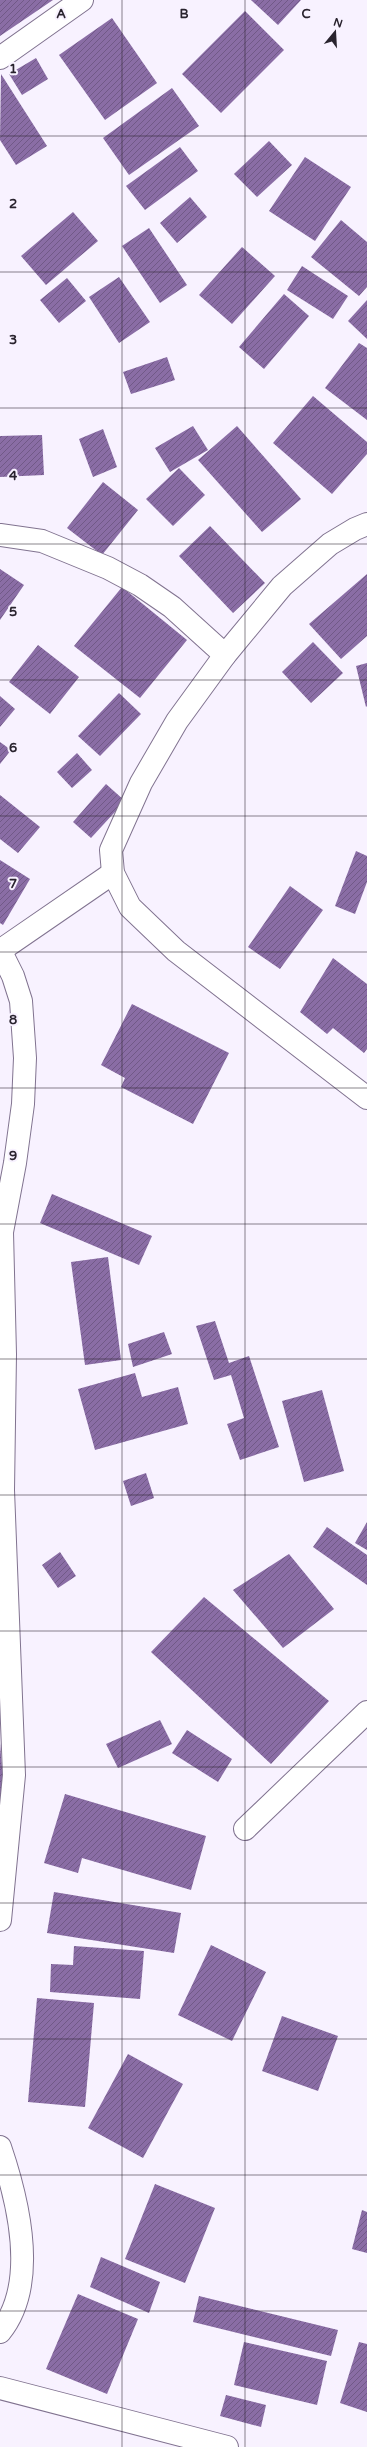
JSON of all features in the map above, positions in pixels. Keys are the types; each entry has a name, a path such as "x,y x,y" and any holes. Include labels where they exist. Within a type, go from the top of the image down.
{"street":[{"path":"0,58 82,0"},
{"path":"367,524 330,544 282,586 225,655 177,720 141,783 111,850 113,873 130,907 176,951 367,1098"},
{"path":"0,535 42,541 108,568 140,585 172,607 225,655"},
{"path":"1,1910 14,1775 3,1490 5,1354 2,1232 18,1141 25,1058 21,1002 13,976 0,950 113,873"},
{"path":"245,1830 367,1712"},
{"path":"0,2147 12,2188 23,2261 17,2300 0,2332"},
{"path":"0,2388 227,2447"}],"building":[{"path":"0,0 53,0 0,36"},
{"path":"251,0 301,0 278,25"},
{"path":"245,11 284,50 221,113 182,74"},
{"path":"112,18 157,83 105,120 59,55"},
{"path":"36,58 48,79 22,95 9,74"},
{"path":"1,74 47,146 16,165 0,140"},
{"path":"172,88 199,126 129,175 103,138"},
{"path":"269,141 292,165 257,197 234,174"},
{"path":"180,147 198,171 145,210 126,186"},
{"path":"305,157 351,187 315,241 269,211"},
{"path":"190,197 207,217 177,243 160,223"},
{"path":"73,212 98,241 46,285 21,256"},
{"path":"341,220 367,242 367,287 359,296 311,257"},
{"path":"149,228 187,285 160,303 122,246"},
{"path":"242,247 275,276 232,324 199,295"},
{"path":"302,266 348,296 333,319 287,290"},
{"path":"119,277 150,322 119,343 89,297"},
{"path":"67,278 86,301 59,323 40,300"},
{"path":"284,294 309,316 264,369 239,347"},
{"path":"367,300 367,339 348,321"},
{"path":"359,343 367,348 367,420 325,388"},
{"path":"167,357 175,380 131,394 123,372"},
{"path":"313,396 367,442 367,454 332,494 273,443"},
{"path":"193,426 208,450 170,472 155,448"},
{"path":"237,426 301,499 262,532 198,460"},
{"path":"103,429 117,467 93,477 79,439"},
{"path":"42,435 44,475 0,477 0,436"},
{"path":"179,468 205,495 173,526 146,499"},
{"path":"103,482 138,510 102,555 67,528"},
{"path":"210,526 265,583 233,613 179,556"},
{"path":"0,569 24,585 0,620"},
{"path":"367,574 367,636 341,659 309,624"},
{"path":"122,587 187,640 140,698 74,646"},
{"path":"313,642 343,673 311,703 282,672"},
{"path":"38,645 79,677 50,714 9,682"},
{"path":"367,663 367,706 366,707 356,666"},
{"path":"119,693 141,714 100,756 78,736"},
{"path":"0,696 15,709 0,727"},
{"path":"0,742 11,750 0,764"},
{"path":"77,753 92,770 72,788 57,772"},
{"path":"106,784 125,801 91,838 73,822"},
{"path":"0,795 40,827 18,853 0,839"},
{"path":"356,851 367,856 367,882 355,914 335,906"},
{"path":"0,860 30,879 3,925 0,923"},
{"path":"290,886 323,910 280,969 248,947"},
{"path":"333,958 367,984 367,1049 364,1053 333,1028 327,1034 300,1012"},
{"path":"132,1004 229,1053 193,1124 121,1087 125,1078 101,1065"},
{"path":"52,1194 152,1236 139,1265 40,1223"},
{"path":"108,1257 121,1360 85,1365 71,1262"},
{"path":"215,1321 229,1363 249,1356 279,1447 240,1460 227,1424 244,1418 231,1375 214,1380 196,1326"},
{"path":"164,1332 172,1354 133,1367 128,1344"},
{"path":"135,1373 142,1397 178,1387 188,1424 95,1450 78,1389"},
{"path":"322,1390 344,1471 304,1482 282,1401"},
{"path":"146,1473 154,1498 131,1506 123,1481"},
{"path":"367,1522 367,1550 355,1543"},
{"path":"327,1527 367,1555 367,1585 313,1547"},
{"path":"60,1552 76,1576 58,1588 42,1565"},
{"path":"289,1554 334,1609 283,1648 233,1590"},
{"path":"204,1597 329,1701 271,1764 151,1652"},
{"path":"160,1720 172,1744 118,1768 106,1744"},
{"path":"187,1730 232,1759 218,1782 172,1753"},
{"path":"0,1743 5,1803 0,1803"},
{"path":"65,1794 206,1836 191,1890 82,1858 78,1873 44,1863"},
{"path":"54,1892 181,1913 174,1953 47,1933"},
{"path":"211,1945 266,1972 232,2041 178,2015"},
{"path":"74,1946 144,1951 140,1999 50,1992 51,1964 73,1965"},
{"path":"37,1998 94,2003 85,2107 28,2102"},
{"path":"282,2016 338,2036 318,2091 262,2071"},
{"path":"128,2054 183,2084 143,2158 88,2128"},
{"path":"155,2184 215,2208 185,2283 125,2259"},
{"path":"362,2210 367,2212 367,2253 352,2249"},
{"path":"101,2257 160,2282 149,2313 90,2287"},
{"path":"78,2294 138,2319 107,2394 46,2369"},
{"path":"199,2296 338,2330 331,2356 193,2322"},
{"path":"244,2342 327,2361 317,2405 234,2385"},
{"path":"359,2342 367,2344 367,2412 340,2403"},
{"path":"226,2395 266,2405 261,2427 220,2416"}]}
